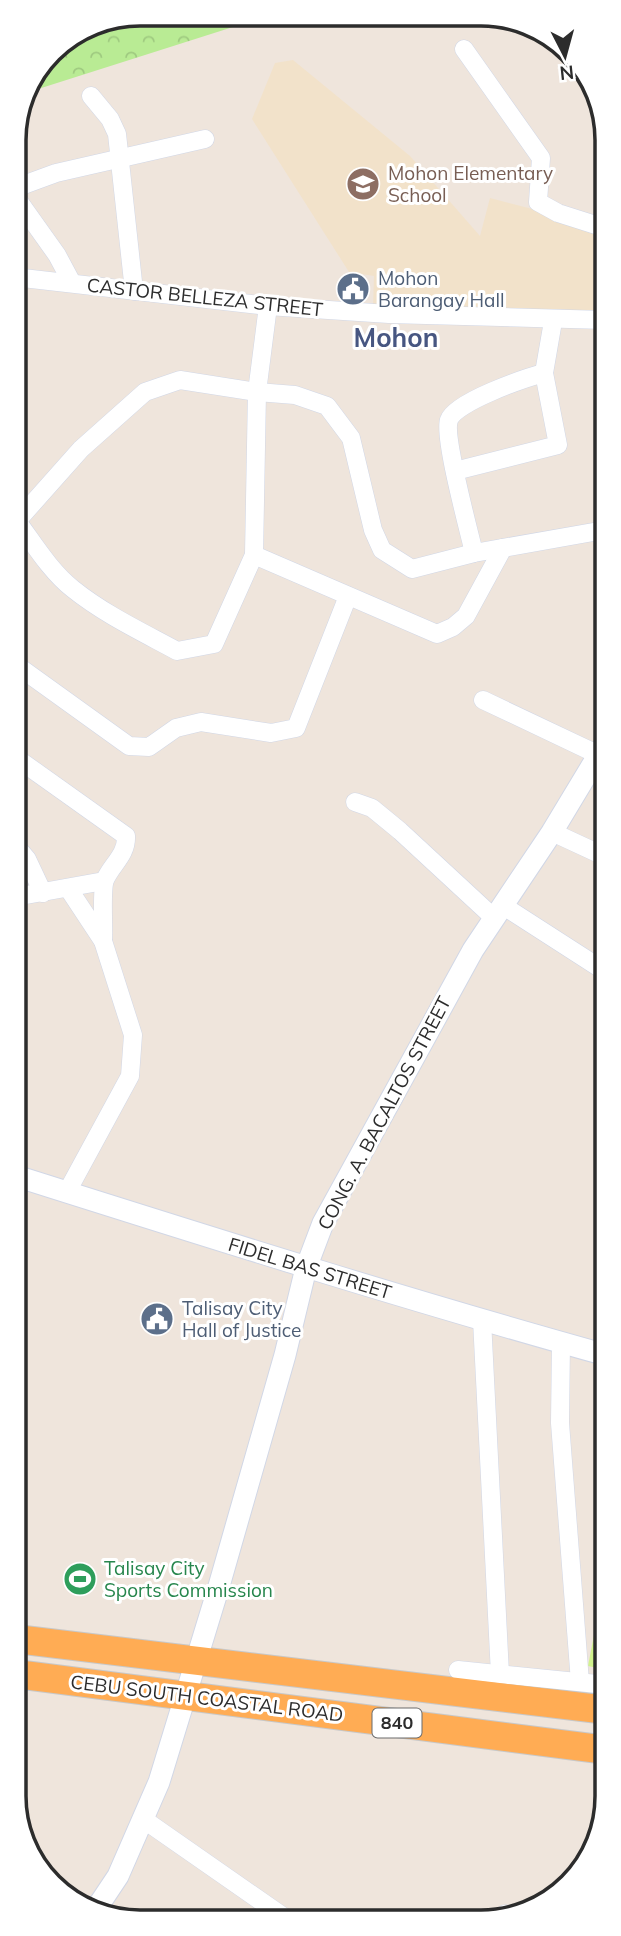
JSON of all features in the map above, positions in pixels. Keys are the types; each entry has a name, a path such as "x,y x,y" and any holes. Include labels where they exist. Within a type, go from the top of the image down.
{"highway":[{"name":"CEBU SOUTH COASTAL ROAD","path":"26,1640 595,1709"},
{"name":"CEBU SOUTH COASTAL ROAD","path":"26,1675 595,1748"}],"street":[{"path":"464,49 541,158 538,202 558,213 595,225"},
{"path":"91,96 110,119 117,134 134,291"},
{"path":"26,184 56,173 205,139"},
{"path":"26,211 57,255 72,283"},
{"name":"CASTOR BELLEZA STREET","path":"26,278 268,306 388,314 595,320"},
{"path":"26,534 72,589 177,651 214,644 254,555 257,392 268,306"},
{"path":"455,471 558,445 544,373 552,327"},
{"path":"474,553 455,471 449,419 454,412 467,404 516,382 544,373"},
{"path":"26,510 81,449 145,392 180,380 295,396 327,406 351,438 373,530 382,550 412,569 474,553 595,532"},
{"path":"254,555 436,634 453,627 466,616 503,548"},
{"path":"26,672 129,746 149,747 176,728 201,722 271,733 296,728 348,596"},
{"path":"483,700 595,747"},
{"name":"CONG. A. BACALTOS STREET","path":"100,1903 118,1875 159,1782 285,1355 306,1268 323,1223 472,950 552,832 595,761"},
{"path":"26,769 125,835 127,841 118,861 104,881 103,941"},
{"path":"355,802 372,808 498,911 595,966"},
{"path":"552,832 595,852"},
{"path":"26,858 43,893"},
{"path":"26,895 104,881"},
{"path":"67,1192 130,1076 133,1035 103,941 68,888"},
{"name":"FIDEL BAS STREET","path":"26,1178 306,1268 595,1352"},
{"path":"482,1320 500,1674"},
{"path":"561,1342 560,1423 580,1682"},
{"path":"458,1670 595,1684"},
{"path":"143,1819 274,1910"}],"shaded area":[{"name":"Mohon Elementary School","path":"293,60 410,156 480,236 490,198 595,225 595,313 476,307 373,307 374,276 349,272 252,119 275,63"}],"green space":[{"path":"236,26 39,89 45,77 77,45 118,28"},
{"path":"595,1630 595,1667 588,1666"}],"place":[{"name":"Mohon Elementary School","path":"363,184"},
{"name":"Mohon Barangay Hall","path":"353,289"},
{"name":"Talisay City Hall of Justice","path":"157,1319"},
{"name":"Talisay City Sports Commission","path":"80,1579"}],"district":[{"name":"Mohon","path":"396,338"}]}
